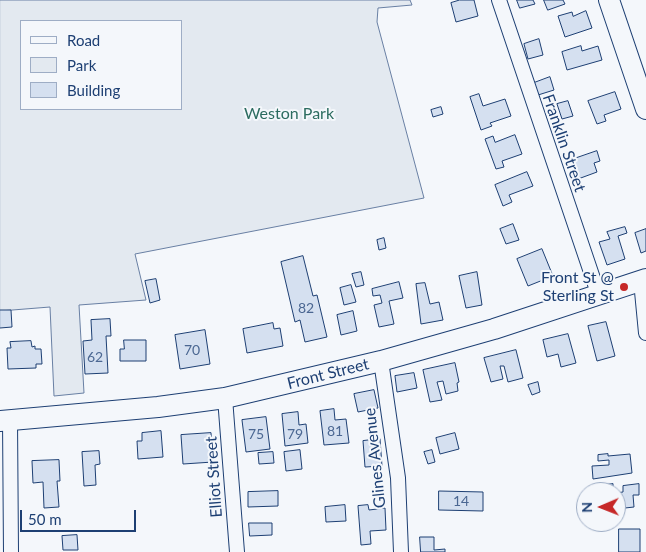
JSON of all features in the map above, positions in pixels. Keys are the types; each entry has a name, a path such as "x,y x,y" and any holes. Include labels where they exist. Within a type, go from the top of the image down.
{"street":[{"name":"Franklin Street","path":"499,0 599,296"},
{"path":"609,0 646,109"},
{"name":"Front Street","path":"5,420 158,407 225,398 381,361 494,329 644,280"},
{"path":"644,280 646,332"},
{"name":"Glines Avenue","path":"381,361 398,478 401,552"},
{"name":"Elliot Street","path":"225,398 237,552"},
{"path":"5,420 11,552"}],"green space":[{"name":"Weston Park","path":"0,0 410,0 412,5 378,8 377,22 424,198 135,254 146,300 79,305 84,393 54,396 50,307 0,311"}],"building":[{"path":"460,0 474,0 478,16 456,22 451,3"},
{"path":"517,0 533,0 535,4 520,8"},
{"path":"544,0 563,0 565,4 548,10"},
{"path":"586,11 592,28 565,37 558,16 572,12 573,16"},
{"path":"539,39 543,55 528,59 524,44"},
{"path":"581,46 582,51 598,46 602,60 567,70 562,52"},
{"path":"550,77 554,90 538,95 534,83"},
{"path":"615,92 621,109 604,115 606,121 597,124 588,101"},
{"path":"479,94 483,106 505,99 511,116 490,123 492,126 481,130 470,97"},
{"path":"568,101 573,116 562,119 557,104"},
{"path":"441,107 443,114 433,117 431,110"},
{"path":"515,135 522,154 502,161 504,167 496,169 485,139 493,136 495,142"},
{"path":"597,151 600,161 594,163 597,172 578,179 571,160"},
{"path":"527,172 533,186 509,195 512,202 503,206 495,185"},
{"path":"513,224 519,240 506,244 500,229"},
{"path":"625,227 627,233 618,236 625,259 607,265 599,242 610,239 607,232"},
{"path":"646,229 646,251 641,253 635,233"},
{"path":"384,238 386,248 379,250 377,240"},
{"path":"542,249 553,276 528,286 517,259"},
{"path":"303,256 313,296 317,295 327,337 305,342 300,320 295,322 281,262"},
{"path":"361,272 364,285 356,287 352,274"},
{"path":"477,272 482,305 466,308 459,276"},
{"path":"156,279 160,300 150,303 145,281"},
{"path":"399,282 403,298 389,301 394,324 379,327 374,305 382,303 380,295 373,296 372,289"},
{"path":"425,283 430,304 439,302 443,320 421,324 416,284"},
{"path":"351,285 356,302 344,305 340,288"},
{"path":"0,310 11,310 12,327 0,328"},
{"path":"353,311 357,331 341,335 337,315"},
{"path":"110,319 111,336 106,336 108,373 85,374 83,341 92,340 91,320"},
{"path":"606,322 615,356 597,361 588,326"},
{"path":"273,323 274,329 280,328 283,346 247,353 243,329"},
{"path":"205,330 210,364 180,369 175,335"},
{"path":"568,334 576,363 561,367 558,354 547,357 543,340"},
{"path":"124,340 146,340 146,361 120,361 120,349 124,349"},
{"path":"31,341 32,347 35,346 35,349 41,349 42,364 36,364 36,368 8,369 7,348 11,348 10,342"},
{"path":"516,350 523,378 508,382 504,366 500,366 503,379 491,382 484,358"},
{"path":"455,363 459,382 457,383 458,391 446,394 443,381 437,382 442,400 430,402 423,370"},
{"path":"414,373 417,388 397,392 395,376"},
{"path":"538,382 540,392 532,395 528,385"},
{"path":"374,390 378,408 358,412 354,394"},
{"path":"334,409 335,420 346,419 349,443 324,445 320,411"},
{"path":"298,412 299,425 306,424 308,443 285,446 282,414"},
{"path":"266,417 270,449 246,452 242,420"},
{"path":"161,431 163,457 138,459 137,441 142,441 142,433"},
{"path":"211,433 213,462 183,464 181,435"},
{"path":"455,433 459,449 440,454 436,438"},
{"path":"380,439 382,466 365,467 363,441"},
{"path":"300,450 302,469 286,471 284,452"},
{"path":"432,450 435,462 428,464 424,452"},
{"path":"99,451 100,464 95,465 96,485 84,486 82,452"},
{"path":"273,452 274,463 259,464 258,453"},
{"path":"608,454 608,456 630,454 632,473 593,479 592,466 609,465 609,460 598,461 598,455"},
{"path":"59,460 60,481 57,481 59,507 44,508 43,482 33,483 32,461"},
{"path":"639,484 639,495 633,495 634,507 626,508 626,486"},
{"path":"278,491 278,506 248,507 248,492"},
{"path":"439,491 483,492 483,511 439,510"},
{"path":"345,505 346,521 326,522 325,507"},
{"path":"368,505 369,510 385,508 386,530 370,531 371,544 361,545 358,506"},
{"path":"249,523 272,523 272,535 250,536"},
{"path":"626,529 640,529 640,552 619,552 619,532 626,532"},
{"path":"77,535 78,550 63,550 62,536"},
{"path":"420,537 434,537 434,550 445,549 445,552 421,552"}],"place":[{"name":"Front St @ Sterling St","path":"624,287"}]}
